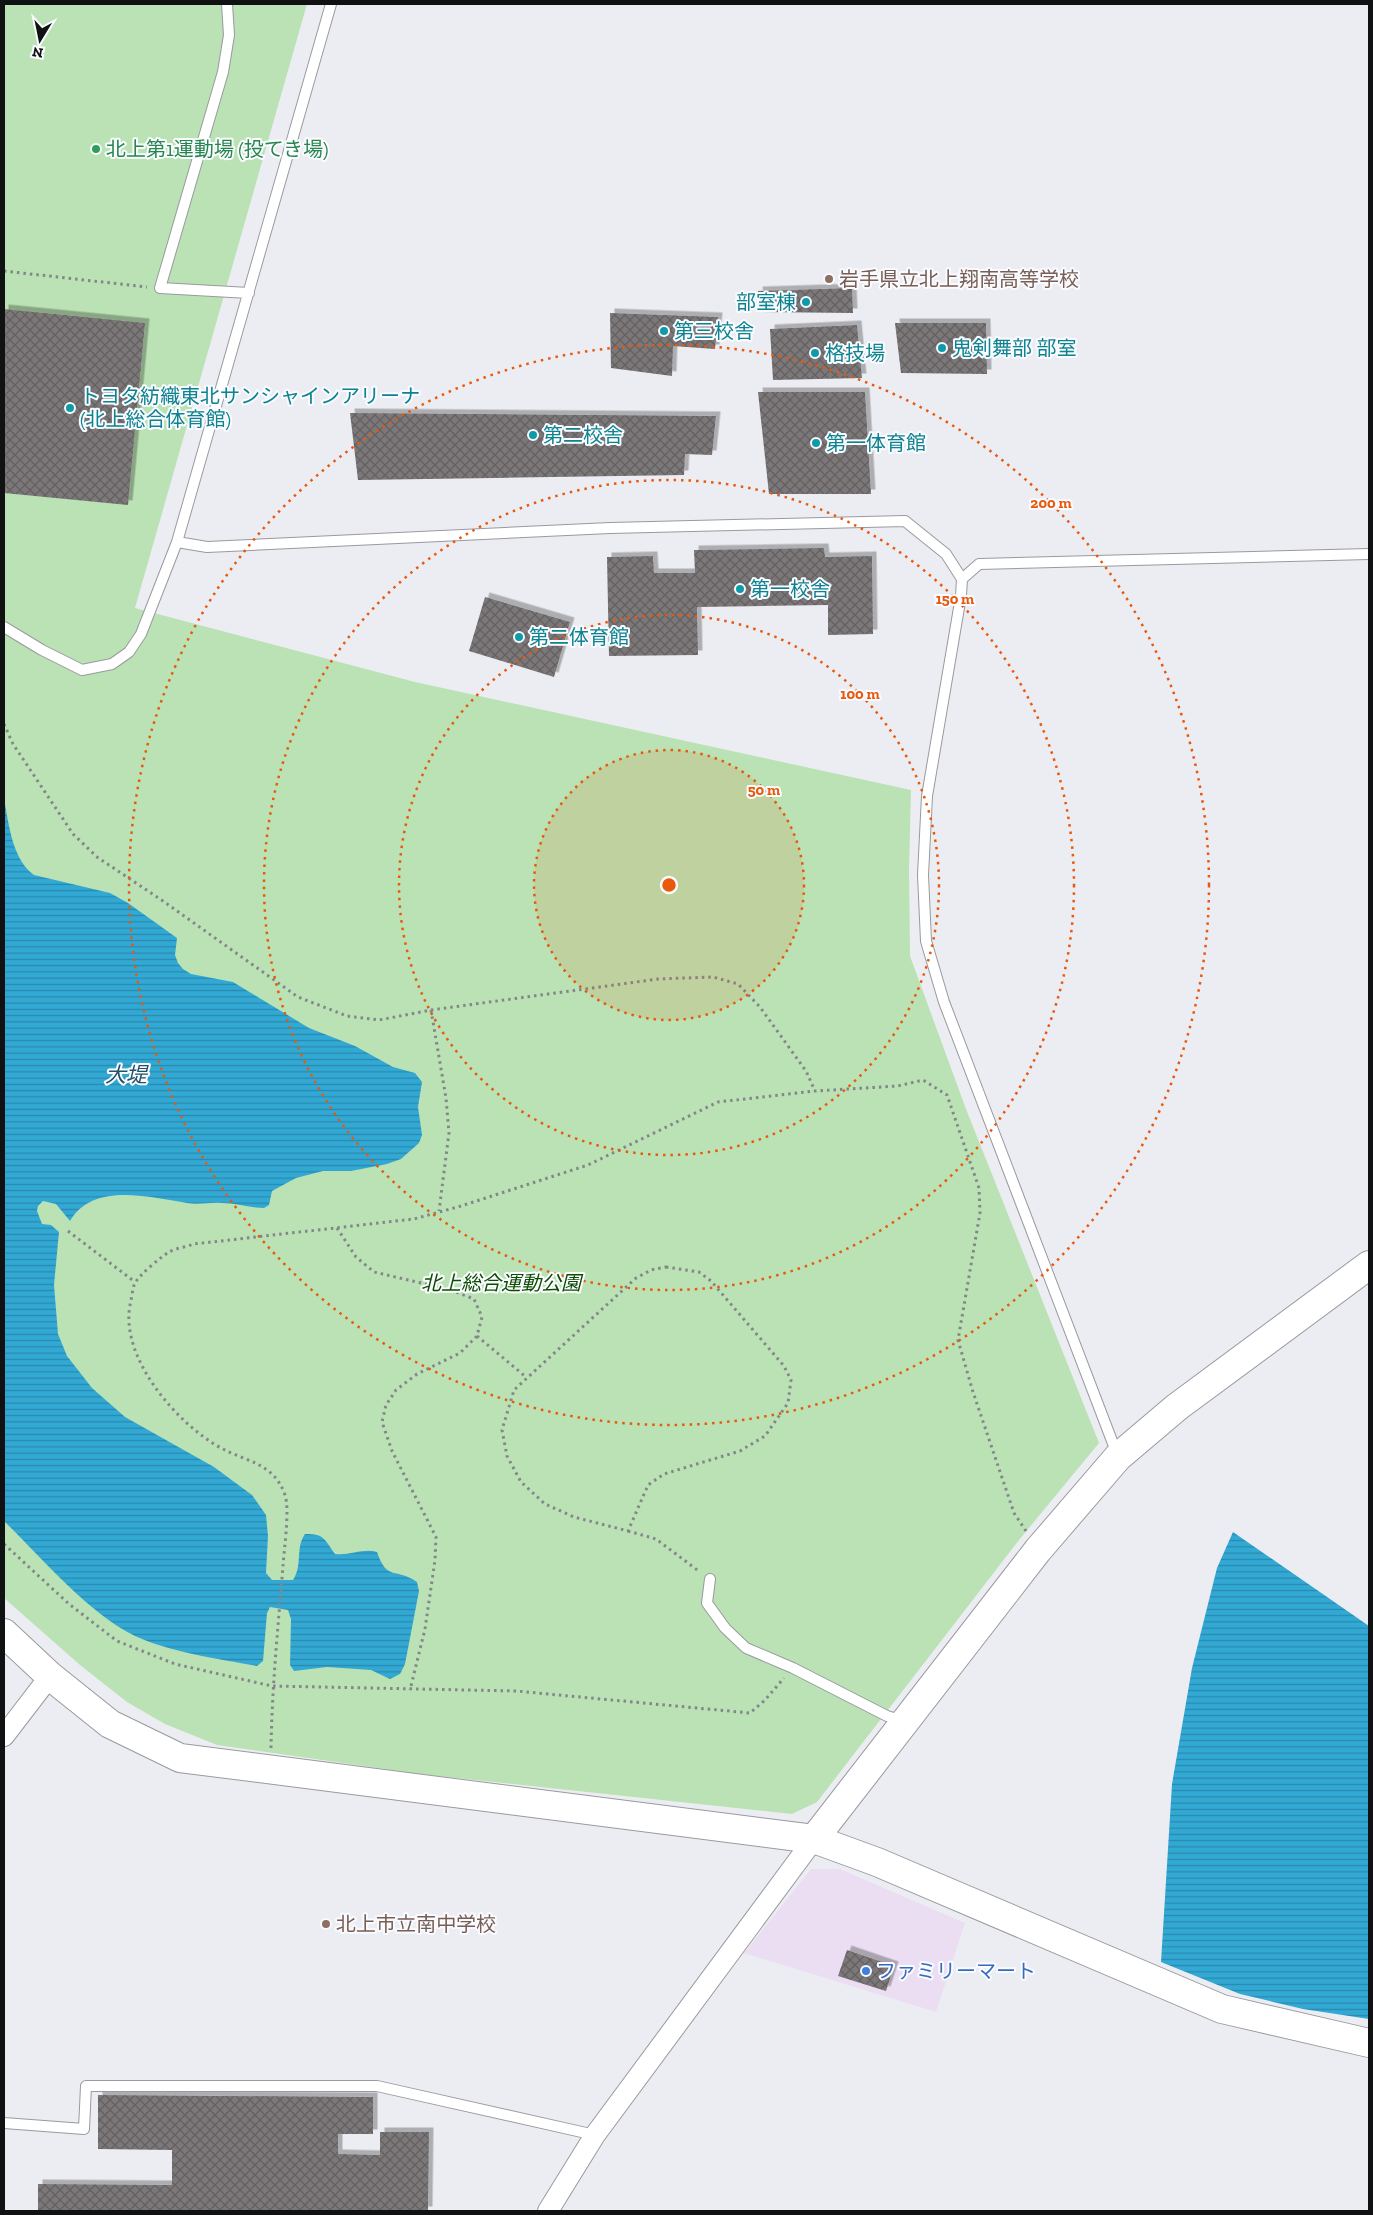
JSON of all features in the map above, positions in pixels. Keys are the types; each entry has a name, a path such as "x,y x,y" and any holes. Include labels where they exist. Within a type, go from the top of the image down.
{"street":[{"path":"548,2211 595,2135 814,1839 1038,1550 1118,1457 1177,1407 1369,1265"},
{"path":"4,1633 50,1676 110,1724 180,1758 814,1839 877,1862 1222,2009 1369,2043"},
{"path":"4,1736 50,1676"}],"lane":[{"path":"228,4 229,35 223,72 160,288 248,293"},
{"path":"4,627 42,650 82,670 112,664 128,652 141,634 177,542 331,4"},
{"path":"177,542 207,547 610,528 905,521 946,554 962,579 956,632 927,796 922,875 926,941 944,1002 1118,1457"},
{"path":"962,579 979,564 1369,554"},
{"path":"710,1579 707,1603 725,1628 746,1648 793,1668 887,1716 906,1722"},
{"path":"4,2123 84,2129 86,2086 377,2086 595,2135"}],"path":[{"path":"4,271 160,288"},
{"path":"4,724 13,744 73,834 97,857 163,901 298,997 347,1016 379,1020 431,1010 658,979 713,977 738,984 760,1007 806,1070 815,1091"},
{"path":"431,1010 446,1098 449,1133 439,1211"},
{"path":"271,1771 272,1686 279,1616 286,1497 279,1481 268,1468 220,1447 188,1427 147,1378 136,1350 128,1316 135,1282 169,1252 194,1244 414,1219 588,1166 718,1102 815,1091 898,1086 923,1080 947,1095 979,1188 980,1213 958,1340 973,1392 1014,1513 1038,1550"},
{"path":"338,1228 356,1257 374,1272 451,1290 474,1299 482,1317 477,1336 460,1353 417,1374 396,1390 386,1406 382,1422 392,1451 436,1537 435,1560 425,1629 410,1690"},
{"path":"68,1231 135,1282"},
{"path":"628,1531 648,1485 664,1474 689,1464 740,1451 765,1436 779,1419 788,1403 791,1380 784,1366 711,1281 699,1272 666,1267 652,1270 636,1278 514,1390 502,1430 507,1456 521,1482 545,1504 574,1516 656,1539 710,1579"},
{"path":"477,1336 526,1377"},
{"path":"4,1544 69,1604 116,1641 175,1664 272,1686 516,1691 750,1713 765,1700 793,1668"}],"shaded area":[{"path":"811,1869 840,1869 965,1923 936,2012 744,1953"}],"green space":[{"name":"北上総合運動公園","path":"4,4 307,4 135,608 415,682 911,790 909,869 910,956 966,1109 1099,1443 1019,1540 817,1802 792,1814 420,1774 217,1745 165,1724 127,1702 80,1665 4,1598"}],"water":[{"name":"大堤","path":"4,799 16,851 34,875 110,893 128,903 177,938 175,955 178,963 191,974 233,982 309,1028 355,1046 393,1067 415,1073 422,1082 418,1107 422,1135 419,1143 401,1159 387,1164 351,1171 323,1171 296,1178 272,1191 269,1205 264,1208 227,1203 191,1204 124,1195 108,1196 93,1201 80,1209 70,1221 56,1204 43,1201 38,1206 37,1211 42,1224 51,1225 59,1232 54,1285 58,1334 67,1356 92,1388 125,1417 214,1467 252,1495 266,1515 268,1536 266,1573 272,1580 293,1580 298,1568 302,1539 305,1534 312,1534 323,1538 335,1554 377,1552 389,1571 417,1582 419,1591 405,1664 400,1674 390,1679 371,1670 327,1667 294,1671 290,1665 291,1619 288,1610 270,1607 267,1613 263,1661 257,1666 194,1654 148,1642 100,1614 66,1584 4,1521"},
{"path":"1233,1532 1369,1626 1369,2019 1303,2009 1240,1994 1161,1962 1172,1784 1192,1668 1217,1568"}],"building":[{"name":"部室棟","path":"852,288 853,313 761,312 758,291"},
{"name":"トヨタ紡織東北サンシャインアリーナ (北上総合体育館)","path":"4,309 145,323 128,505 4,493"},
{"name":"第三校舎","path":"610,313 718,317 715,349 673,346 672,376 611,368"},
{"name":"鬼剣舞部 部室","path":"895,323 986,323 987,374 901,373"},
{"name":"格技場","path":"857,325 862,378 773,380 770,329"},
{"name":"第一体育館","path":"758,392 865,392 871,494 769,494"},
{"name":"第二校舎","path":"350,413 716,416 712,455 685,454 684,475 358,480"},
{"name":"第一校舎","path":"824,548 825,557 872,556 873,634 828,635 828,605 697,607 698,655 609,656 607,557 653,556 654,573 695,573 694,550"},
{"name":"第二体育館","path":"485,597 570,622 554,677 469,651"},
{"name":"ファミリーマート","path":"847,1950 894,1966 886,1991 838,1976"},
{"path":"98,2095 373,2097 373,2134 338,2134 338,2154 380,2155 380,2132 429,2132 428,2211 38,2211 38,2184 172,2185 172,2150 98,2149"}],"place":[{"name":"北上第1運動場 (投てき場)","path":"96,149"},
{"name":"岩手県立北上翔南高等学校","path":"829,279"},
{"name":"部室棟","path":"806,302"},
{"name":"第三校舎","path":"664,331"},
{"name":"鬼剣舞部 部室","path":"942,348"},
{"name":"格技場","path":"815,353"},
{"name":"トヨタ紡織東北サンシャインアリーナ (北上総合体育館)","path":"70,408"},
{"name":"第二校舎","path":"533,435"},
{"name":"第一体育館","path":"816,443"},
{"name":"第一校舎","path":"740,589"},
{"name":"第二体育館","path":"519,637"},
{"name":"北上市立南中学校","path":"326,1924"},
{"name":"ファミリーマート","path":"866,1971"}]}
